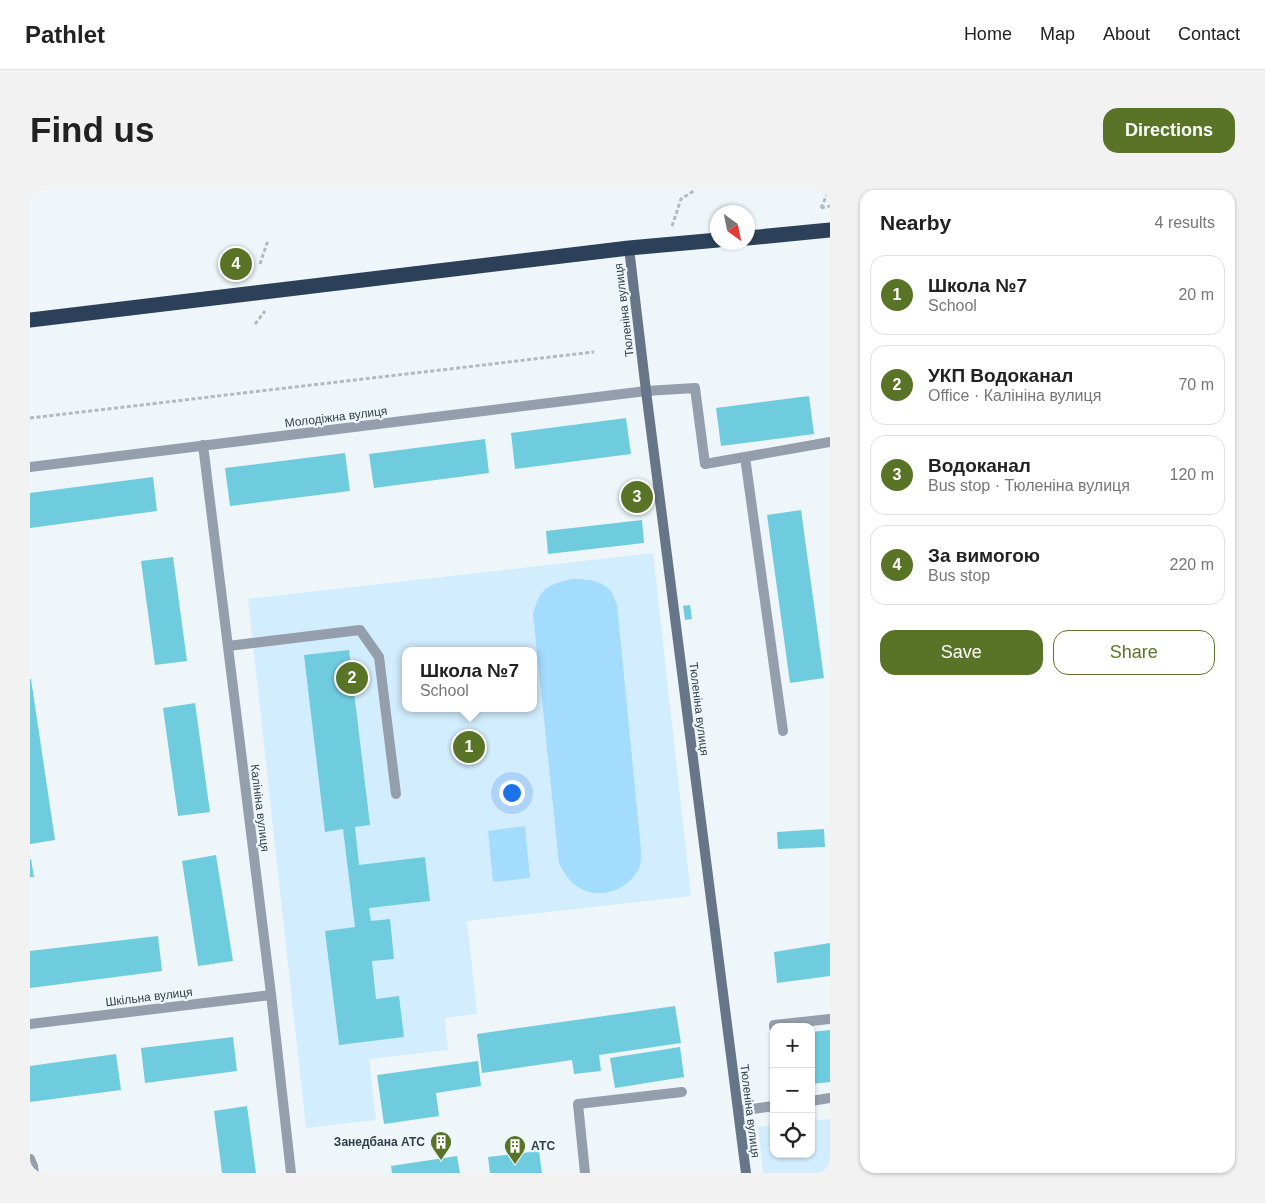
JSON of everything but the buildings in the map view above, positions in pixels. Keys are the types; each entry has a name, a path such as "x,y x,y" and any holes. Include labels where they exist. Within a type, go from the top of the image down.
{"highway":[{"path":"755,237 830,230"},
{"path":"30,320 629,248 710,241"}],"street":[{"name":"Тюленіна вулиця","path":"629,248 746,1173"},
{"name":"Молодіжна вулиця","path":"30,467 646,391 695,388 705,464 745,457"},
{"path":"782,731 745,457 830,442"},
{"name":"Калініна вулиця","path":"203,445 271,995 291,1173"},
{"path":"228,646 360,630 380,657 396,794"},
{"name":"Шкільна вулиця","path":"30,1024 271,995"},
{"path":"798,1023 830,1019"},
{"path":"585,1173 578,1104 682,1092"},
{"path":"815,1100 830,1098"},
{"path":"738,1111 770,1107"},
{"path":"30,1159 34,1173"}],"path":[{"path":"672,226 681,199 696,190"},
{"path":"829,190 821,208 830,206"},
{"path":"260,264 268,240"},
{"path":"255,324 265,311"},
{"path":"30,418 594,352"}],"shaded area":[{"path":"653,553 691,896 467,921 477,1014 445,1018 448,1050 369,1059 376,1120 306,1128 248,599"},
{"path":"572,579 600,583 609,589 617,604 641,860 640,866 629,882 612,891 602,893 593,893 575,885 559,863 533,614 542,593 556,583"},
{"path":"525,826 530,878 493,882 488,831"},
{"path":"830,1119 830,1173 763,1173 758,1127 770,1126 770,1158 815,1158 815,1121"}],"place":[{"name":"За вимогою","path":"236,264"},
{"name":"Водоканал","path":"637,497"},
{"name":"УКП Водоканал","path":"352,678"},
{"name":"Школа №7","path":"469,747"},
{"name":"Занедбана АТС","path":"441,1161"},
{"name":"АТС","path":"515,1165"}]}
